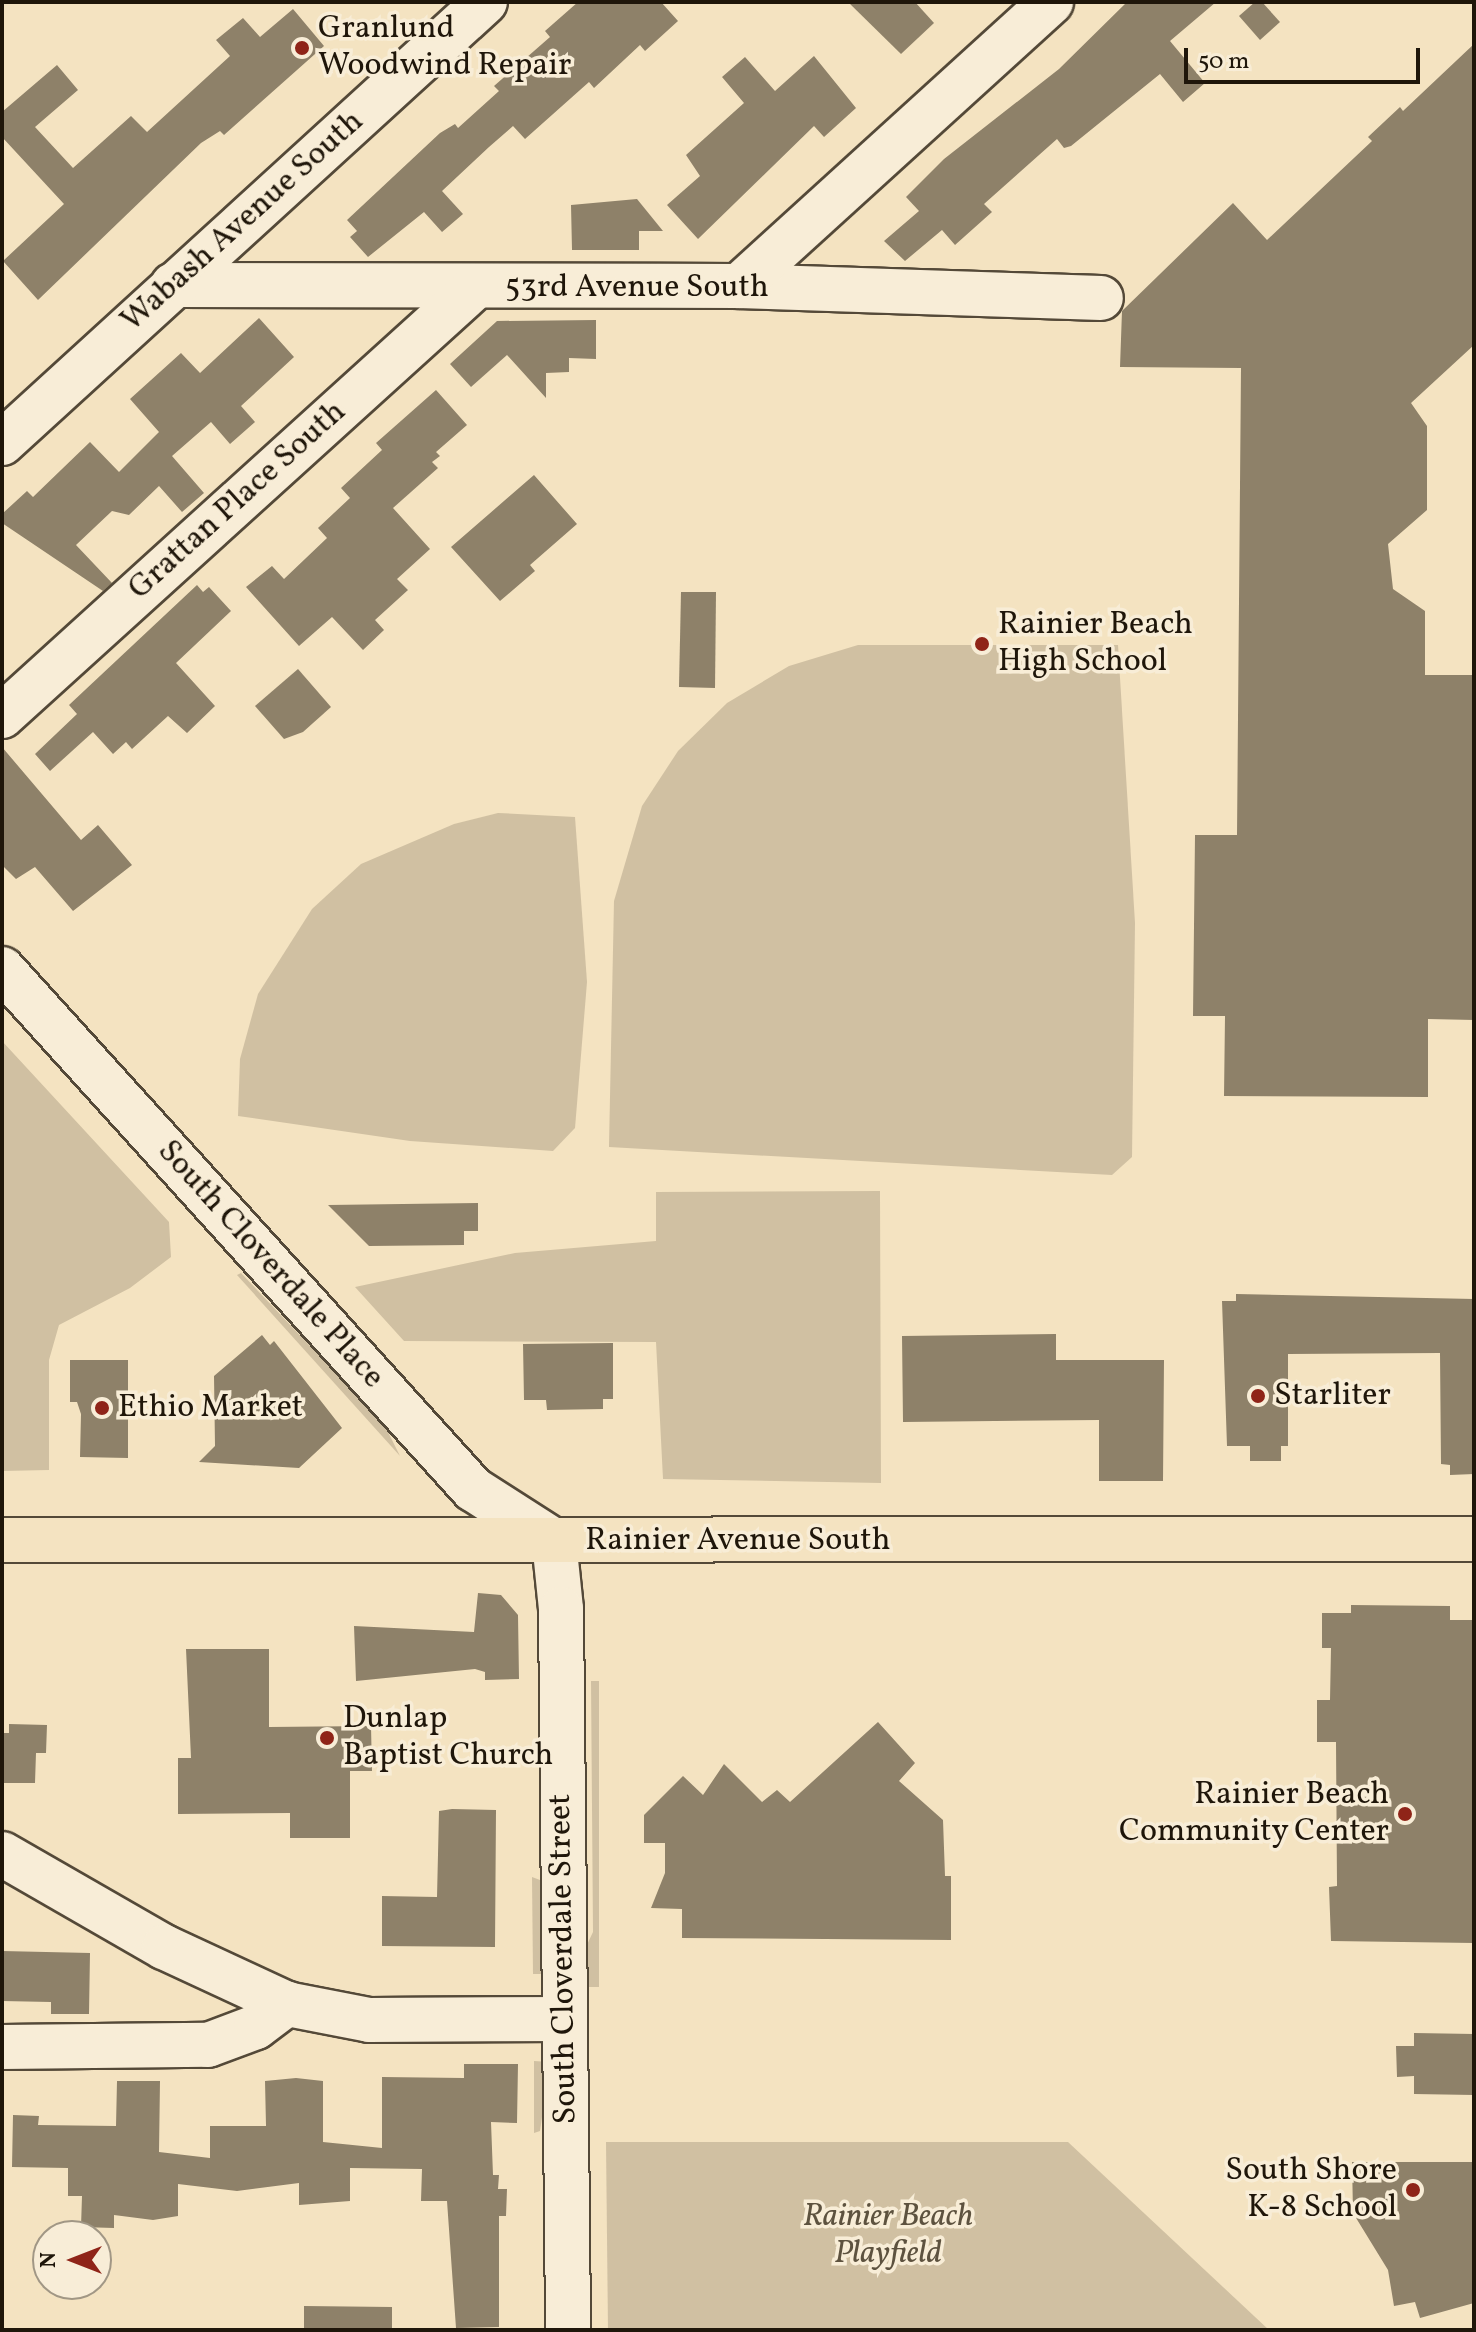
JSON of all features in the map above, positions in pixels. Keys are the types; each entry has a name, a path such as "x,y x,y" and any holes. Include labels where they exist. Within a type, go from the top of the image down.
{"main road":[{"name":"Rainier Avenue South","path":"2,1540 1474,1539"}],"street":[{"name":"Wabash Avenue South","path":"2,443 485,2"},
{"path":"739,286 1051,2"},
{"name":"53rd Avenue South","path":"173,285 739,286 1101,298"},
{"name":"Grattan Place South","path":"2,716 475,287"},
{"name":"South Cloverdale Place","path":"2,969 473,1489 554,1541"},
{"name":"South Cloverdale Street","path":"554,1541 561,1609 568,2330"},
{"path":"2,1854 164,1947 287,2004 369,2020 565,2019"},
{"path":"2,2047 208,2045 256,2027 287,2004"}],"green space":[{"path":"858,645 1118,645 1135,923 1132,1157 1112,1175 609,1147 614,901 642,806 678,751 727,703 789,666"},
{"path":"498,813 575,817 587,982 575,1128 553,1151 410,1141 238,1116 240,1059 258,994 312,909 361,864 454,824"},
{"path":"2,1041 169,1222 171,1257 130,1288 59,1325 49,1360 49,1470 2,1471"},
{"path":"880,1191 881,1483 663,1479 656,1342 404,1341 355,1287 515,1253 656,1241 656,1192"},
{"path":"241,1273 384,1424 400,1456 237,1275"},
{"path":"591,1681 599,1681 599,1987 584,1987 584,1951 593,1932"},
{"path":"532,1877 540,1880 547,1974 533,1974"},
{"path":"534,2061 550,2062 540,2131 534,2133"},
{"name":"Rainier Beach Playfield","path":"606,2142 1068,2142 1269,2330 608,2330"}],"building":[{"path":"578,2 661,2 678,21 645,51 640,45 594,88 589,82 525,139 513,126 489,147 442,191 463,214 442,232 424,212 368,257 350,237 357,231 347,220 440,133 455,124 458,128 499,91 494,86 550,37 545,31"},
{"path":"848,2 915,2 934,23 901,54"},
{"path":"1127,2 1216,2 1170,41 1205,83 1183,102 1160,74 1071,146 1064,148 1057,139 984,204 992,212 955,245 942,230 905,261 884,241 919,211 906,197 944,159 1059,69"},
{"path":"1255,2 1262,2 1280,22 1260,40 1239,16"},
{"path":"293,9 324,46 224,135 220,131 201,143 38,300 3,261 64,204 2,137 2,112 57,65 78,90 35,127 73,168 131,116 147,132 230,56 216,40 243,18 260,37"},
{"path":"1474,44 1474,345 1411,403 1427,426 1427,510 1388,544 1393,589 1425,611 1425,675 1474,675 1474,1020 1428,1019 1428,1097 1224,1096 1225,1016 1193,1016 1195,835 1237,835 1241,368 1120,367 1122,311 1233,203 1267,240 1372,141 1368,137 1400,107 1403,111"},
{"path":"814,56 856,108 824,137 814,126 698,239 667,205 700,176 686,155 744,103 722,77 745,57 775,91"},
{"path":"637,199 663,231 639,231 639,250 572,250 571,205"},
{"path":"259,318 294,357 241,406 255,422 230,444 211,422 172,456 204,493 182,512 159,486 129,515 112,511 76,545 112,583 103,591 2,523 2,514 27,491 33,497 90,442 119,472 159,432 130,399 181,353 200,373"},
{"path":"596,320 596,359 569,358 569,372 546,373 546,398 507,355 471,387 450,364 497,321"},
{"path":"436,390 467,425 436,452 440,456 432,462 438,468 393,508 430,549 397,579 408,590 375,620 384,630 363,650 332,617 299,646 246,587 272,566 284,579 327,538 318,528 350,498 341,488 382,450 376,443"},
{"path":"534,475 577,524 530,565 535,571 500,601 451,547"},
{"path":"197,585 203,592 209,587 231,611 176,663 215,706 187,733 168,716 132,749 126,742 113,754 93,732 50,771 35,754 77,714 69,705"},
{"path":"681,592 716,592 715,688 679,687"},
{"path":"298,669 331,707 303,732 284,739 255,706"},
{"path":"2,747 81,840 98,825 132,865 73,911 35,867 16,879 2,865"},
{"path":"478,1203 478,1231 464,1231 464,1245 369,1246 328,1205"},
{"name":"Starliter","path":"1236,1294 1474,1299 1474,1474 1450,1475 1450,1465 1441,1464 1440,1353 1288,1354 1288,1446 1281,1446 1281,1461 1250,1461 1250,1446 1227,1446 1222,1301 1236,1301"},
{"path":"1056,1334 1056,1360 1164,1360 1163,1481 1099,1481 1099,1420 903,1422 902,1336"},
{"path":"262,1335 270,1345 274,1341 342,1428 299,1468 199,1462 215,1446 214,1376"},
{"path":"613,1343 613,1399 603,1399 603,1409 547,1410 546,1400 524,1400 523,1344"},
{"name":"Ethio Market","path":"70,1360 128,1360 128,1458 80,1457 81,1414 77,1402 70,1402"},
{"path":"478,1593 501,1595 518,1615 519,1679 485,1680 485,1672 475,1669 356,1681 354,1626 474,1632"},
{"name":"Rainier Beach Community Center","path":"1351,1605 1450,1606 1450,1620 1474,1620 1474,1943 1331,1941 1329,1887 1337,1886 1336,1742 1317,1742 1317,1700 1330,1700 1331,1648 1322,1648 1322,1613 1351,1613"},
{"name":"Dunlap Baptist Church","path":"186,1649 269,1649 269,1727 371,1726 372,1771 350,1771 350,1838 290,1838 290,1813 178,1814 178,1758 191,1758"},
{"path":"878,1722 915,1763 899,1781 943,1820 945,1876 951,1876 951,1940 682,1938 682,1909 651,1908 665,1873 665,1843 644,1843 644,1815 683,1776 703,1795 724,1764 762,1802 777,1790 790,1802"},
{"path":"9,1724 47,1725 46,1753 36,1753 35,1783 2,1783 2,1733 9,1733"},
{"path":"496,1810 495,1947 382,1946 382,1896 437,1897 439,1811"},
{"path":"2,1951 90,1953 89,2014 51,2014 51,2002 2,2001"},
{"path":"1414,2033 1474,2034 1474,2095 1414,2094 1414,2076 1397,2077 1396,2046 1414,2046"},
{"path":"464,2064 518,2064 517,2123 491,2122 493,2175 499,2175 498,2189 507,2189 506,2216 499,2216 499,2327 456,2328 447,2201 421,2201 422,2169 350,2168 350,2201 299,2205 299,2183 237,2191 178,2184 178,2216 153,2220 114,2215 114,2228 112,2220 81,2220 82,2196 68,2196 68,2168 12,2167 13,2115 39,2116 38,2125 116,2126 117,2081 160,2081 159,2152 210,2158 210,2126 266,2126 265,2081 296,2078 323,2081 323,2142 382,2148 382,2077 464,2078"},
{"name":"South Shore K-8 School","path":"1352,2162 1474,2162 1474,2303 1420,2318 1415,2302 1394,2306 1388,2270 1353,2213"},
{"path":"304,2306 392,2307 392,2330 304,2330"}],"place":[{"name":"Granlund Woodwind Repair","path":"302,48"},
{"name":"Rainier Beach High School","path":"982,644"},
{"name":"Starliter","path":"1258,1396"},
{"name":"Ethio Market","path":"102,1408"},
{"name":"Dunlap Baptist Church","path":"327,1738"},
{"name":"Rainier Beach Community Center","path":"1405,1814"},
{"name":"South Shore K-8 School","path":"1413,2190"}]}
